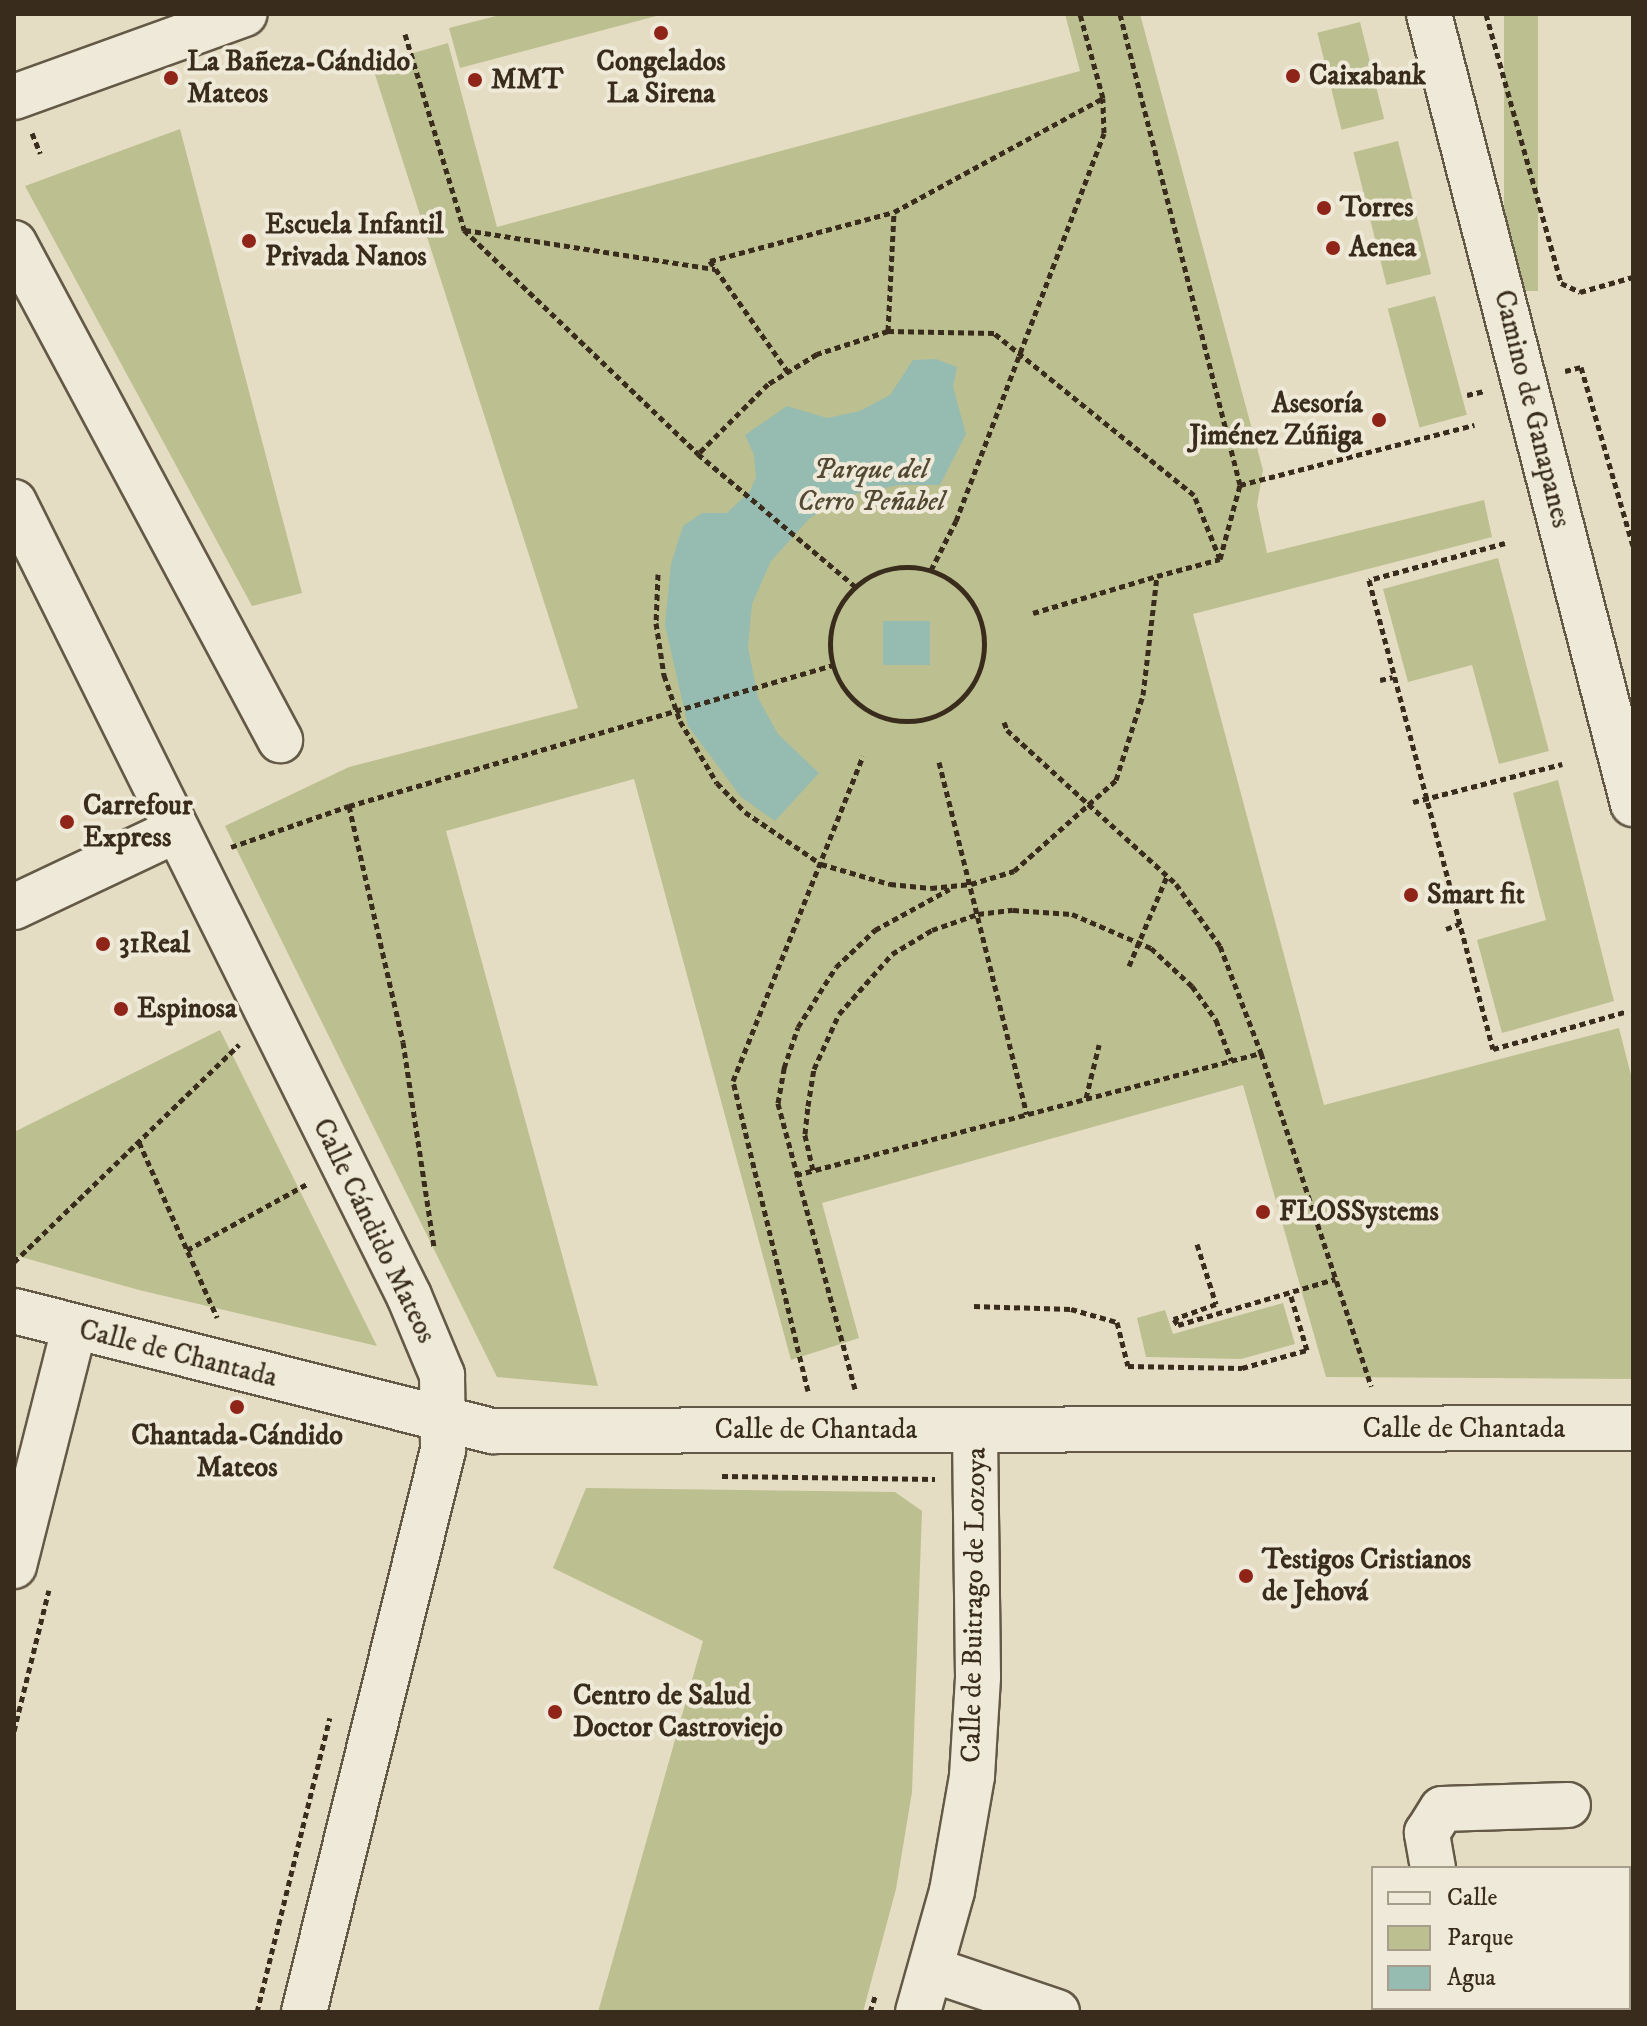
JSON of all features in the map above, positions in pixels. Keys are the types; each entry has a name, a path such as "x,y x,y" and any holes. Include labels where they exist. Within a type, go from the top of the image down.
{"street":[{"path":"14,97 244,14"},
{"name":"Camino de Ganapanes","path":"1429,14 1633,804"},
{"path":"14,243 280,740"},
{"name":"Calle Cándido Mateos","path":"14,502 409,1296 442,1375 446,1422 412,1585 304,2012"},
{"path":"14,907 177,830"},
{"name":"Calle de Chantada","path":"14,1311 74,1329 493,1431 1633,1428"},
{"path":"14,1566 74,1329"},
{"name":"Calle de Buitrago de Lozoya","path":"918,2012 933,1970 963,1837 975,1744 979,1575 975,1431"},
{"path":"1433,1866 1427,1833 1442,1809 1568,1805"},
{"path":"933,1970 1057,2012"}],"path":[{"path":"931,570 956,521 1104,133 1103,98 1080,14"},
{"path":"1120,14 1240,485 1220,559"},
{"path":"1486,14 1561,283 1580,292 1633,277"},
{"path":"405,34 464,230 698,454 855,586"},
{"path":"788,372 710,261 894,212 1103,98"},
{"path":"888,331 894,212"},
{"path":"464,230 715,269"},
{"path":"698,454 725,424 788,372 817,354 888,331 994,333 1194,495 1220,559"},
{"path":"1581,367 1633,546"},
{"path":"1240,485 1474,425"},
{"path":"1505,543 1369,580 1393,677 1493,1049 1625,1012"},
{"path":"1033,613 1220,559"},
{"path":"904,566 931,570 955,583 973,603 984,628 984,655 976,680 959,702 936,716 910,721 883,718 859,705 833,665 830,633 838,607 855,586 878,572 904,566"},
{"path":"658,574 656,623 674,708 717,783 745,812 821,864 890,884 971,884"},
{"path":"856,1394 778,1103 793,1041 814,998 836,967 875,930 933,897 1014,871 1091,806 1116,780 1143,695 1157,576"},
{"path":"230,847 349,806 674,708 833,665"},
{"path":"1380,680 1393,677"},
{"path":"1004,722 1167,876 1220,946 1261,1053 1371,1386"},
{"path":"810,1396 733,1081 863,756"},
{"path":"939,762 1027,1114"},
{"path":"1413,802 1562,764"},
{"path":"349,806 403,1042 434,1250"},
{"path":"1129,966 1136,941 1167,876"},
{"path":"813,1170 805,1134 814,1069 839,1014 892,954 932,930 978,914 1013,910 1072,914 1136,941 1192,986 1216,1020 1231,1060"},
{"path":"1446,929 1459,924"},
{"path":"14,1262 237,1047 266,1009"},
{"path":"1086,1098 1099,1045"},
{"path":"796,1175 1261,1053"},
{"path":"139,1142 217,1317"},
{"path":"187,1250 310,1182"},
{"path":"1197,1244 1216,1304 1174,1319 1178,1325 1335,1279"},
{"path":"974,1306 1071,1309 1117,1322 1128,1366 1242,1368 1307,1350 1290,1293"},
{"path":"717,1476 935,1478 936,1492"},
{"path":"257,2012 331,1715"},
{"path":"870,2012 879,1986"}],"green space":[{"path":"504,14 664,14 460,68 449,28"},
{"name":"Parque del Cerro Peñabel","path":"1065,14 1140,14 1263,470 1257,505 1267,553 1484,500 1492,537 1193,614 1324,1105 1619,1028 1633,1083 1633,1379 1326,1377 1243,1085 822,1203 859,1338 791,1360 634,779 446,831 598,1386 497,1377 225,826 349,767 578,708 372,65 448,43 497,227 1080,71"},
{"path":"1504,14 1538,14 1538,291 1504,291"},
{"path":"1360,22 1384,119 1341,130 1317,33"},
{"path":"180,129 302,593 252,606 25,186"},
{"path":"1398,141 1431,274 1387,285 1353,152"},
{"path":"1435,296 1467,415 1420,427 1388,309"},
{"path":"1498,558 1549,751 1499,764 1472,665 1408,682 1383,589"},
{"path":"1558,780 1614,1001 1502,1033 1477,940 1546,920 1513,793"},
{"path":"220,1030 377,1346 139,1290 14,1255 14,1132"},
{"path":"1283,1303 1295,1344 1241,1359 1146,1357 1137,1318 1165,1310 1173,1334"},
{"path":"586,1488 895,1492 922,1511 912,1792 896,1889 863,2012 598,2012 703,1641 553,1568"}],"water":[{"path":"936,359 957,367 953,387 966,434 940,485 899,485 841,497 809,519 771,561 752,604 748,647 758,698 778,734 819,773 775,821 741,797 688,726 665,625 671,564 683,526 702,513 727,513 750,491 756,477 754,455 745,435 787,406 827,418 860,411 890,395 913,360"},
{"path":"883,621 930,621 930,665 883,665"}],"place":[{"name":"Congelados La Sirena","path":"661,33"},
{"name":"Caixabank","path":"1293,76"},
{"name":"La Bañeza-Cándido Mateos","path":"171,78"},
{"name":"MMT","path":"475,80"},
{"name":"Torres","path":"1324,208"},
{"name":"Escuela Infantil Privada Nanos","path":"249,241"},
{"name":"Aenea","path":"1333,248"},
{"name":"Asesoría Jiménez Zúñiga","path":"1379,420"},
{"name":"Carrefour Express","path":"67,822"},
{"name":"Smart fit","path":"1411,895"},
{"name":"31Real","path":"103,944"},
{"name":"Espinosa","path":"121,1009"},
{"name":"FLOSSystems","path":"1263,1212"},
{"name":"Chantada-Cándido Mateos","path":"237,1407"},
{"name":"Testigos Cristianos de Jehová","path":"1246,1576"},
{"name":"Centro de Salud Doctor Castroviejo","path":"555,1712"}]}
